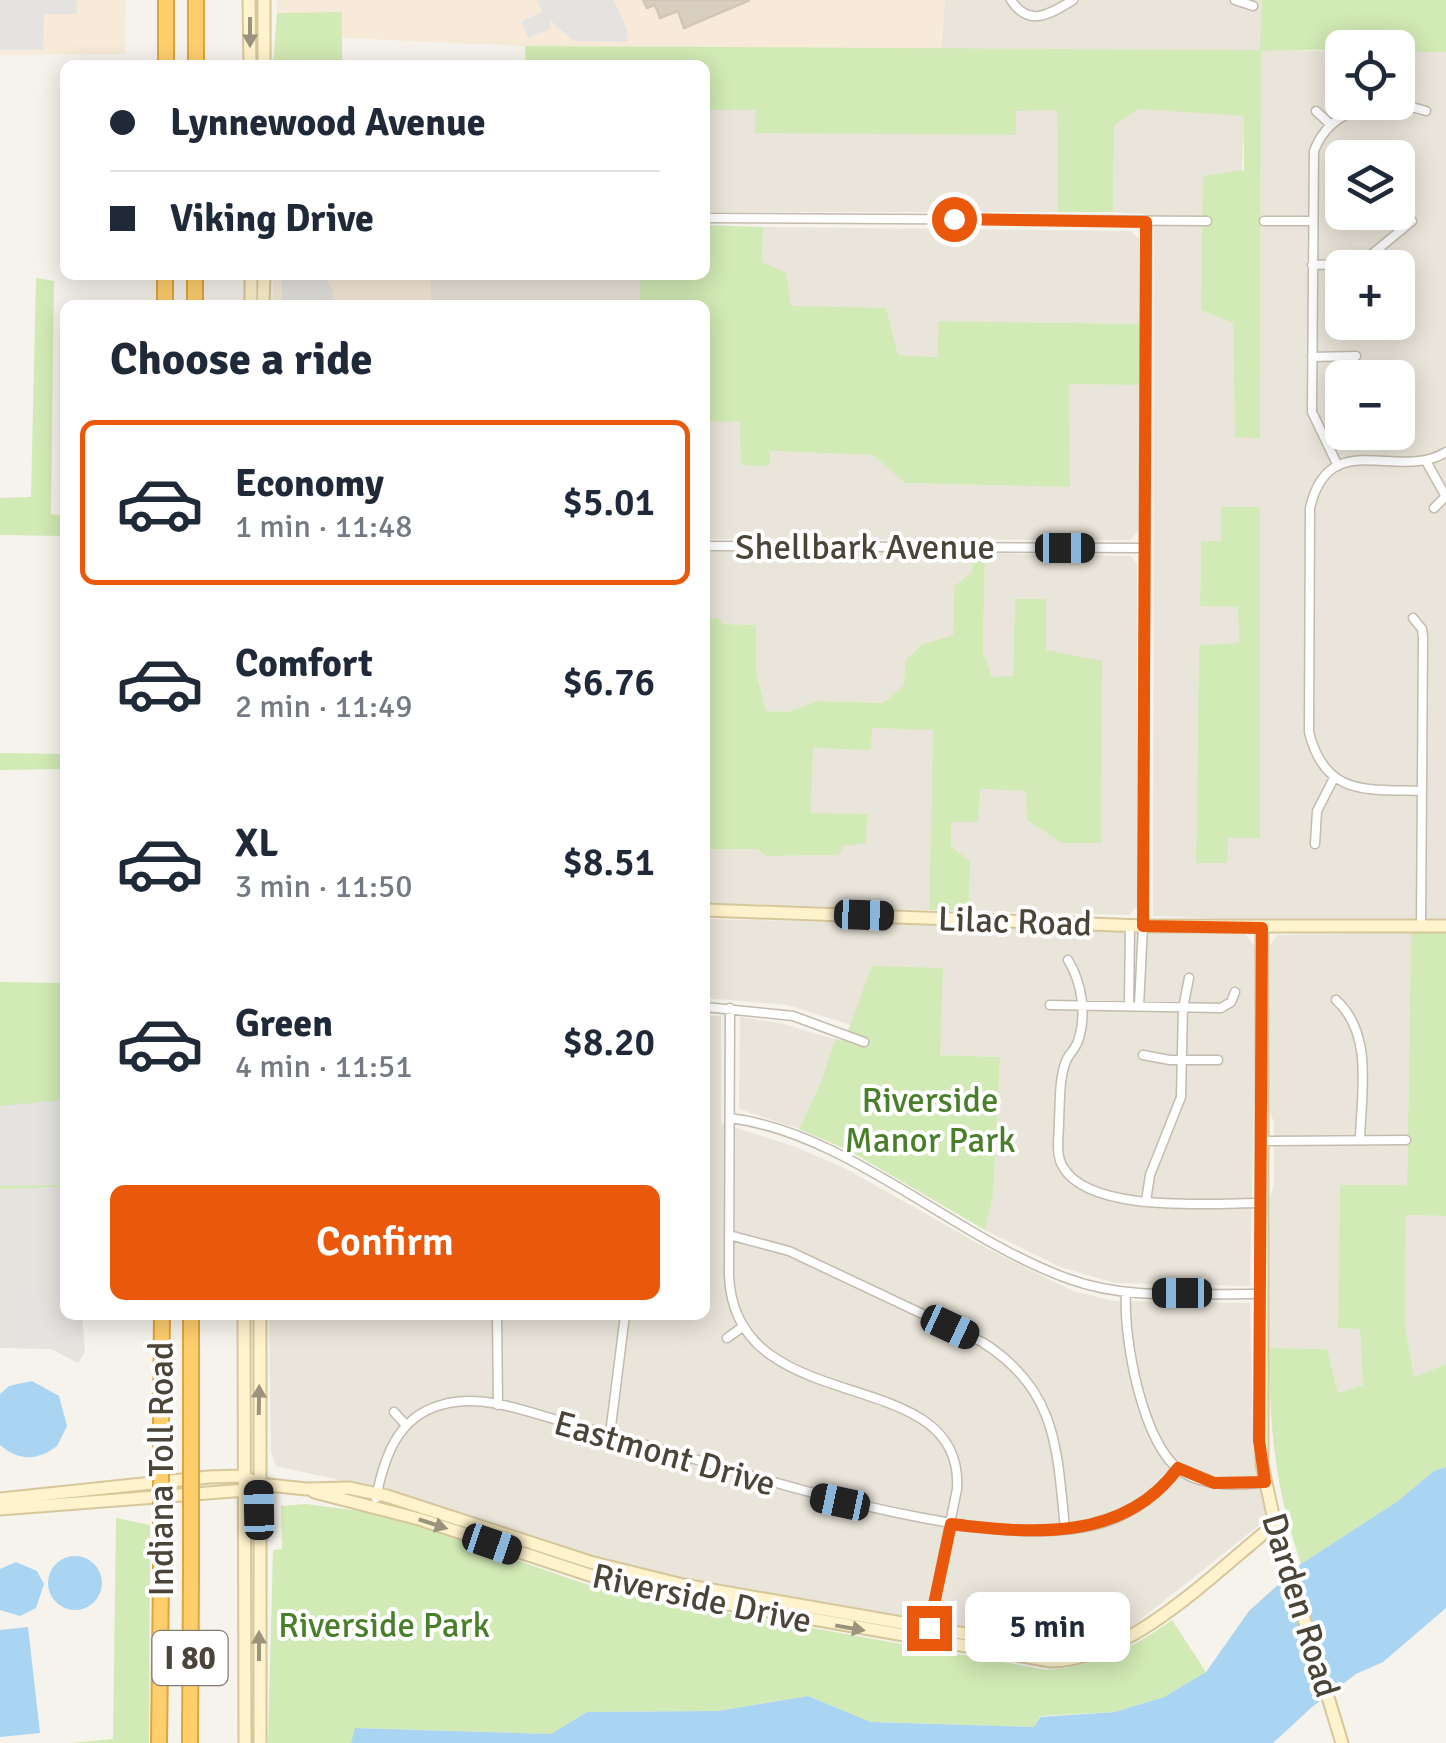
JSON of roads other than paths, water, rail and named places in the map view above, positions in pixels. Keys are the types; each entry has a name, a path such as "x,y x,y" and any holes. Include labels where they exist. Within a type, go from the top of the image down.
{"highway":[{"path":"166,0 166,60"},
{"path":"196,0 196,60"},
{"name":"Indiana Toll Road","path":"159,1742 162,1320"},
{"name":"Indiana Toll Road","path":"190,1742 191,1320"}],"street":[{"path":"249,0 250,60"},
{"path":"264,0 264,60"},
{"path":"1011,0 1024,14 1038,18 1073,0"},
{"path":"1236,0 1253,6"},
{"path":"1338,466 1314,421 1314,151 1330,124 1359,108 1408,107 1426,111"},
{"path":"1316,111 1330,124"},
{"path":"710,218 1207,221"},
{"path":"1264,221 1312,221"},
{"path":"1134,1006 1145,548 1146,222"},
{"path":"1312,264 1340,265 1366,259 1401,230"},
{"path":"1312,357 1356,356"},
{"path":"1422,790 1362,788 1334,778 1320,764 1309,732 1310,514 1316,488 1338,466 1362,458 1426,461 1446,452"},
{"path":"1426,461 1446,496 1434,508"},
{"name":"Shellbark Avenue","path":"710,546 1145,548"},
{"path":"1414,618 1423,637 1421,926"},
{"path":"1316,844 1317,811 1334,778"},
{"name":"Lilac Road","path":"710,910 1136,926 1446,926"},
{"name":"Darden Road","path":"1262,928 1259,1440 1274,1524 1341,1736"},
{"path":"1068,960 1080,980 1081,1006 1078,1040 1066,1061 1062,1082 1060,1161 1072,1177 1118,1198 1260,1204"},
{"path":"1146,1201 1154,1162 1181,1098 1183,1008 1189,978"},
{"path":"1050,1005 1221,1008 1231,1002 1235,992"},
{"path":"1336,1000 1352,1018 1360,1035 1360,1140"},
{"path":"710,1006 793,1016 864,1042"},
{"path":"730,1008 730,1294 741,1328 760,1349 779,1362 912,1413 949,1445 957,1469 951,1524 927,1634"},
{"path":"1143,1056 1218,1060"},
{"path":"730,1118 826,1149 1046,1270 1082,1284 1126,1292 1260,1294"},
{"path":"1261,1140 1406,1140"},
{"path":"729,1235 789,1252 982,1342 1010,1362 1033,1387 1049,1418 1065,1529"},
{"path":"1126,1292 1124,1328 1131,1365 1156,1438 1178,1468 1214,1483 1265,1482"},
{"path":"244,1320 245,1743"},
{"path":"260,1320 260,1743"},
{"path":"498,1320 498,1405"},
{"path":"610,1434 624,1320"},
{"path":"727,1338 741,1328"},
{"name":"Eastmont Drive","path":"406,1425 428,1409 455,1401 498,1405 610,1434 821,1498 951,1524 1007,1530 1097,1524 1131,1511 1160,1490 1178,1468"},
{"path":"375,1500 389,1449 406,1425 394,1412"},
{"path":"0,1499 242,1476"},
{"name":"Riverside Drive","path":"242,1476 258,1484 349,1488 375,1500 684,1585 927,1634 1066,1650 1106,1648 1141,1629 1274,1524"},
{"path":"0,1510 111,1498 242,1492 258,1484"}],"water":[{"path":"32,1381 59,1396 67,1426 57,1446 28,1457 0,1445 0,1394 9,1386"},
{"path":"1446,1467 1446,1608 1383,1662 1356,1674 1312,1707 1273,1743 351,1743 355,1728 551,1734 587,1712 718,1711 808,1696 871,1722 1034,1727 1040,1717 1115,1712 1164,1697 1206,1672 1249,1611 1301,1564 1398,1501 1434,1471"},
{"path":"75,1556 94,1564 102,1583 94,1602 75,1610 56,1602 48,1583 56,1564"},
{"path":"16,1562 37,1571 44,1584 36,1608 20,1616 0,1610 0,1569"},
{"path":"28,1627 40,1733 0,1737 0,1630"}],"park label":[{"name":"Riverside Manor Park","path":"930,1120"},
{"name":"Riverside Park","path":"384,1625"}]}
